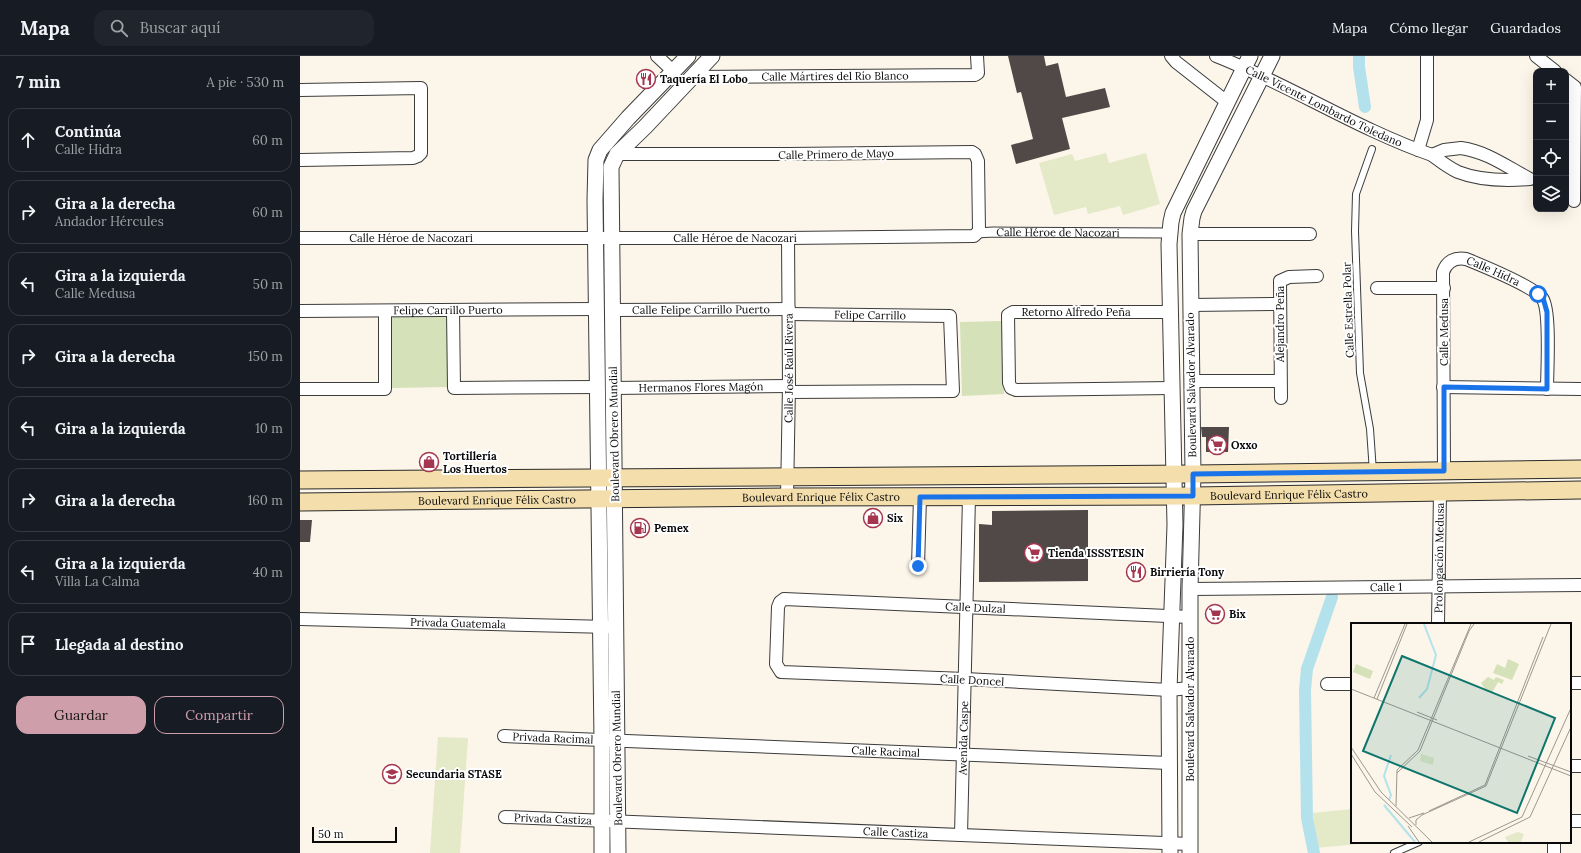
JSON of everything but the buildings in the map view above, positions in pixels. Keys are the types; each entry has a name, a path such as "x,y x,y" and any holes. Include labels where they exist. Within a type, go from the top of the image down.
{"main road":[{"name":"Boulevard Enrique Félix Castro","path":"300,480 1193,474 1581,469"},
{"name":"Boulevard Enrique Félix Castro","path":"300,502 787,497 1193,496 1581,490"}],"street":[{"path":"657,56 674,72"},
{"name":"Boulevard Obrero Mundial","path":"606,478 596,387 596,160 600,150 628,118 688,56"},
{"name":"Boulevard Obrero Mundial","path":"602,853 600,627 606,478 613,388 611,166 617,154 645,127 712,56"},
{"name":"Calle Mártires del Río Blanco","path":"693,77 975,75 977,74 977,56"},
{"path":"1171,56 1176,62 1228,102"},
{"name":"Calle Vicente Lombardo Toledano","path":"1216,56 1247,61 1262,76 1379,134 1432,155 1449,168 1468,176 1533,182"},
{"name":"Boulevard Salvador Alvarado","path":"1190,848 1190,589 1193,474 1190,234 1194,211 1272,56"},
{"path":"1418,150 1427,120 1428,56"},
{"path":"1536,56 1551,68"},
{"name":"Boulevard Salvador Alvarado","path":"1170,848 1169,763 1171,617 1175,525 1170,233 1173,213 1247,61"},
{"path":"1570,83 1574,201"},
{"path":"300,90 421,88 421,153 418,156 413,158 300,160"},
{"name":"Calle Vicente Lombardo Toledano","path":"1432,155 1444,150 1461,148 1472,150 1489,156 1533,182"},
{"name":"Calle Primero de Mayo","path":"617,154 972,152 975,154 978,161 979,230 977,233"},
{"name":"Calle Héroe de Nacozari","path":"300,238 788,238 974,236 977,233 993,232 1170,233"},
{"path":"1190,234 1310,234"},
{"name":"Calle José Raúl Rivera","path":"787,497 789,389 788,238"},
{"name":"Calle Hidra","path":"1446,266 1454,259 1466,259 1527,287 1543,298 1547,312 1547,389"},
{"name":"Calle Medusa","path":"1444,471 1444,272 1446,266"},
{"name":"Alejandro Peña","path":"1281,398 1280,281 1289,277 1317,276"},
{"path":"1171,285 1191,284"},
{"path":"1377,288 1444,288"},
{"path":"1190,305 1279,304"},
{"name":"Felipe Carrillo Puerto","path":"300,312 597,309"},
{"path":"453,310 454,388 596,387"},
{"name":"Calle Felipe Carrillo Puerto","path":"612,310 789,312"},
{"path":"300,389 385,389 385,311"},
{"name":"Felipe Carrillo","path":"789,312 950,316 953,391"},
{"name":"Retorno Alfredo Peña","path":"1171,312 1013,312 1008,315 1009,383 1011,388 1016,390 1172,388"},
{"path":"597,353 613,354"},
{"path":"1191,381 1280,381"},
{"path":"1444,387 1581,389"},
{"name":"Hermanos Flores Magón","path":"613,388 953,391"},
{"path":"1173,414 1192,414"},
{"name":"Prolongación Medusa","path":"1438,623 1440,492"},
{"path":"918,566 920,497"},
{"name":"Avenida Caspe","path":"961,835 969,497"},
{"name":"Boulevard Obrero Mundial","path":"606,500 616,627 618,853"},
{"name":"Calle 1","path":"1190,589 1581,586"},
{"name":"Calle Dulzal","path":"777,668 778,607 780,602 784,600 1190,617"},
{"name":"Privada Guatemala","path":"300,619 616,627"},
{"name":"Calle Doncel","path":"777,668 781,672 965,679 1170,690 1190,688"},
{"path":"1327,684 1351,684"},
{"name":"Privada Racimal","path":"504,736 602,740"},
{"name":"Calle Racimal","path":"602,740 1169,763"},
{"name":"Privada Castiza","path":"505,818 601,821"},
{"name":"Calle Castiza","path":"601,821 961,835 1190,848"}],"lane":[{"name":"Calle Estrella Polar","path":"1372,149 1356,194 1355,231 1360,373 1370,429 1373,472"},
{"path":"1394,853 1417,843"}],"green space":[{"path":"1106,153 1109,163 1146,153 1160,204 1123,215 1120,206 1088,214 1086,207 1054,215 1039,163 1072,154 1075,161"},
{"path":"447,316 448,387 391,388 392,317"},
{"path":"1002,321 1004,394 962,396 960,322"},
{"path":"438,737 468,738 460,853 430,853"},
{"path":"1351,809 1351,843 1369,843 1316,848 1313,813"}],"waterway":[{"path":"1359,56 1359,67 1365,107"},
{"path":"1314,853 1307,818 1305,690 1307,669 1332,597"}],"place":[{"name":"Taquería El Lobo","path":"646,79"},
{"name":"Oxxo","path":"1217,445"},
{"name":"Tortillería Los Huertos","path":"429,462"},
{"name":"Six","path":"873,518"},
{"name":"Pemex","path":"640,528"},
{"name":"Tienda ISSSTESIN","path":"1034,553"},
{"name":"Birriería Tony","path":"1136,572"},
{"name":"Bix","path":"1215,614"},
{"name":"Secundaria STASE","path":"392,774"}],"route":[{"path":"918,566 920,497 1193,496 1193,474 1444,471 1444,387 1547,389 1547,312 1543,298 1538,294"}]}
